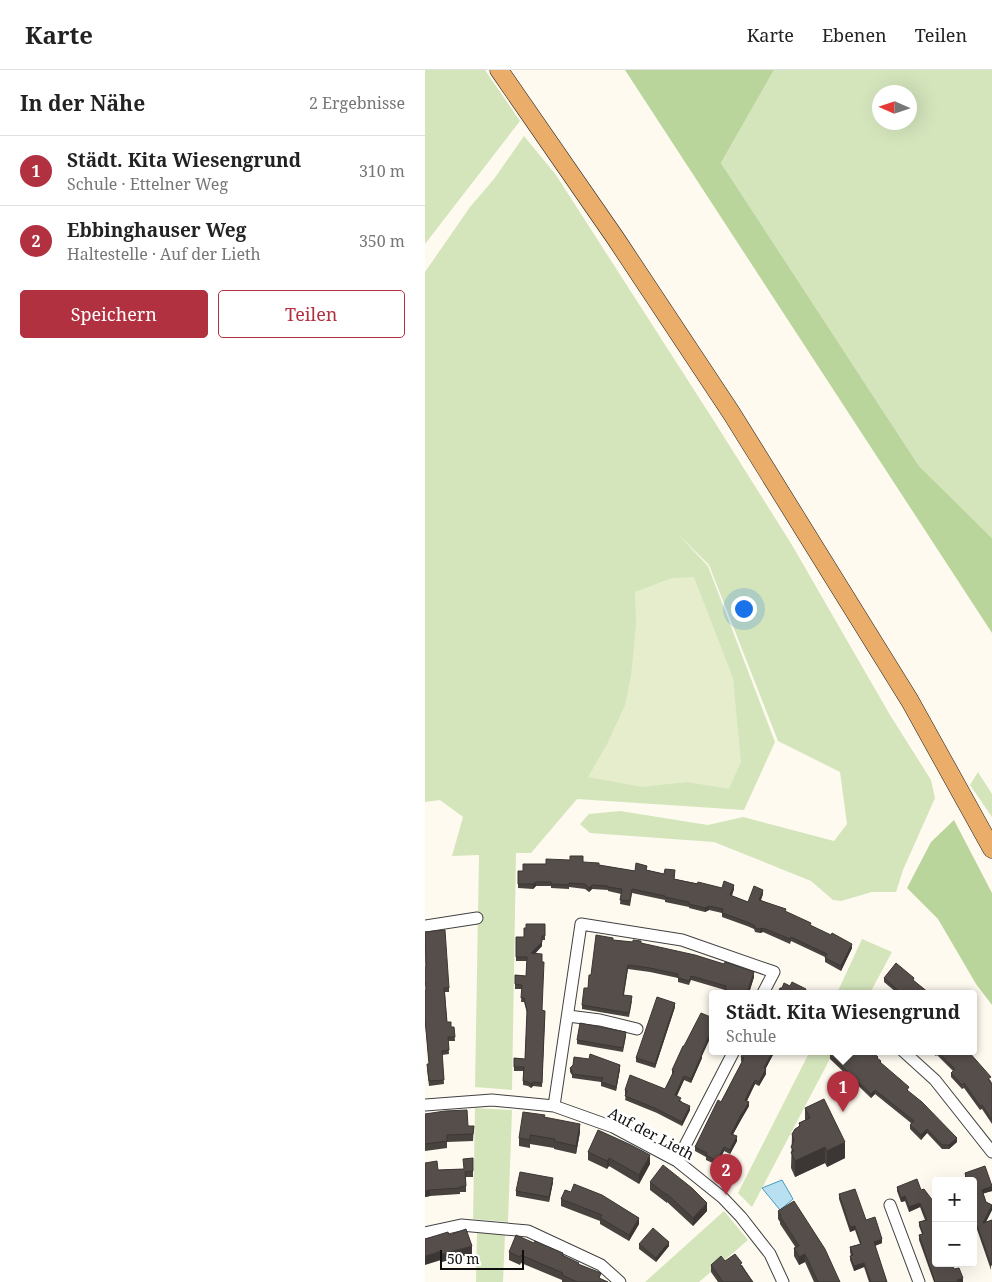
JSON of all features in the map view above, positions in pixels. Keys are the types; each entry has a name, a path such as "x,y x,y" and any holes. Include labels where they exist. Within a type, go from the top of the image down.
{"highway":[{"path":"499,70 617,239 726,406 910,701 992,849"}],"street":[{"path":"425,926 477,918"},
{"path":"554,1106 581,924 681,940 774,972 765,990"},
{"path":"567,1016 600,1020 637,1029"},
{"path":"677,1161 731,1055"},
{"path":"907,1055 935,1080 992,1152"},
{"name":"Auf der Lieth","path":"425,1105 492,1100 554,1106 613,1127 677,1161 723,1198 738,1212 770,1254 783,1282"},
{"path":"890,1205 919,1282"},
{"path":"425,1232 461,1224 528,1231 601,1265 621,1282"}],"green space":[{"path":"425,70 485,70 520,121 425,244"},
{"path":"625,70 774,70 721,163 919,466 992,538 992,633"},
{"path":"774,70 992,70 992,538 919,466 721,163"},
{"path":"524,136 556,175 792,545 890,715 931,780 935,798 903,870 896,892 872,892 841,901 833,900 811,881 714,842 590,833 580,824 589,814 620,811 708,825 743,817 834,841 847,824 840,772 778,741 709,565 678,534 708,566 775,742 744,810 577,799 531,853 516,853 512,1090 475,1087 479,855 452,856 463,817 440,800 425,802 425,272 470,207 494,179"},
{"path":"694,577 733,678 741,762 729,789 687,782 642,787 588,777 607,744 625,705 631,676 636,624 635,592 672,578"},
{"path":"978,772 992,794 992,817 970,785"},
{"path":"954,820 992,893 992,1005 976,984 938,919 907,888 931,842"},
{"path":"862,939 892,952 872,990 838,990"},
{"path":"808,1055 832,1055 752,1207 738,1193"},
{"path":"475,1108 512,1110 508,1222 473,1219"},
{"path":"724,1211 748,1240 699,1282 645,1282"},
{"path":"477,1232 505,1235 503,1282 476,1282"}],"water":[{"path":"782,1180 793,1199 780,1210 762,1188"}],"building":[{"path":"570,856 583,856 583,862 599,863 599,865 635,871 636,863 647,866 646,870 664,874 665,869 675,870 674,879 697,884 698,882 722,888 724,881 734,885 730,895 748,902 754,886 763,890 759,900 786,909 785,911 811,923 810,925 831,935 832,933 852,944 841,966 825,958 827,954 791,937 790,939 763,928 755,928 754,925 722,913 723,909 709,906 705,908 689,904 689,902 632,889 630,901 620,900 622,889 608,886 592,885 589,888 585,884 551,884 551,882 518,884 518,871 523,871 523,864 546,864 546,859 570,860"},
{"path":"526,924 545,924 545,936 542,936 542,942 531,953 542,954 542,962 544,962 542,1010 545,1011 542,1083 533,1082 531,1084 523,1081 524,1067 514,1067 514,1058 525,1059 527,1010 524,998 521,998 522,985 515,984 515,975 526,976 527,957 516,957 516,937 524,937"},
{"path":"445,930 449,988 444,988 447,1022 451,1022 451,1027 454,1027 455,1037 448,1037 449,1050 442,1051 444,1080 429,1081 425,1018 425,932"},
{"path":"596,935 613,938 613,940 641,941 641,943 695,955 724,964 725,962 754,972 748,990 725,990 726,986 691,976 689,981 678,978 678,974 628,965 623,995 632,996 629,1013 582,1005 584,988 588,988 589,975 591,975"},
{"path":"896,963 925,990 898,990 884,978"},
{"path":"792,982 806,989 779,990 784,983 790,986"},
{"path":"657,997 675,1003 655,1064 636,1058"},
{"path":"701,1013 709,1016 709,1036 702,1054 691,1079 684,1076 675,1095 681,1098 679,1101 690,1106 682,1122 625,1096 630,1075 665,1089"},
{"path":"580,1023 626,1032 623,1048 577,1040"},
{"path":"590,1054 620,1065 616,1087 601,1082 603,1078 572,1074 570,1068 573,1065 574,1057 589,1059"},
{"path":"742,1055 771,1055 759,1082 755,1080 745,1100 749,1102 731,1134 737,1136 730,1150 724,1147 717,1161 695,1147 718,1100 721,1102 744,1058 741,1057"},
{"path":"830,1055 876,1055 880,1062 909,1087 907,1090 922,1102 957,1138 949,1145 942,1145 927,1129 921,1135 910,1125 914,1121 875,1090 871,1094"},
{"path":"941,1055 972,1055 991,1077 988,1079 992,1084 992,1120 964,1083 962,1085 951,1073 955,1069"},
{"path":"824,1099 845,1142 827,1151 825,1147 795,1161 791,1152 794,1151 791,1147 794,1141 792,1134 800,1126 799,1123 810,1118 805,1108"},
{"path":"467,1110 468,1126 474,1126 473,1134 447,1135 447,1141 425,1144 425,1114"},
{"path":"523,1112 545,1115 544,1117 580,1124 576,1146 554,1141 555,1139 530,1135 530,1140 519,1138"},
{"path":"598,1130 650,1155 639,1175 609,1158 607,1161 588,1152"},
{"path":"473,1158 473,1171 465,1172 466,1186 425,1191 425,1163 437,1161 438,1170 464,1169 463,1159"},
{"path":"663,1165 692,1188 707,1203 693,1218 667,1194 650,1182"},
{"path":"985,1166 992,1186 982,1190 986,1202 992,1205 983,1223 992,1220 992,1265 977,1225 977,1177 966,1177 965,1173"},
{"path":"520,1172 553,1178 549,1197 516,1191"},
{"path":"917,1179 921,1190 924,1189 932,1200 932,1267 959,1268 963,1278 957,1280 958,1282 935,1282 919,1235 923,1234 919,1222 927,1220 920,1203 909,1207 905,1196 901,1198 897,1187"},
{"path":"574,1184 602,1195 639,1218 629,1235 600,1218 602,1215 561,1199 565,1190 571,1192"},
{"path":"855,1189 866,1220 875,1217 882,1239 874,1242 887,1282 871,1282 864,1263 854,1266 850,1256 853,1255 850,1247 861,1244 855,1226 850,1227 839,1194"},
{"path":"794,1201 825,1249 840,1282 818,1282 805,1254 799,1257 794,1248 799,1246 778,1211"},
{"path":"653,1228 669,1242 656,1258 639,1244"},
{"path":"466,1229 472,1246 442,1254 441,1251 425,1256 425,1239 448,1232 449,1235"},
{"path":"516,1235 563,1253 562,1255 578,1264 601,1273 599,1278 608,1282 577,1282 562,1275 563,1273 521,1255 520,1257 509,1252"},
{"path":"735,1254 753,1282 723,1282 711,1265 721,1256 725,1261"}],"place":[{"name":"Städt. Kita Wiesengrund","path":"843,1112"},
{"name":"Ebbinghauser Weg","path":"726,1195"}]}
